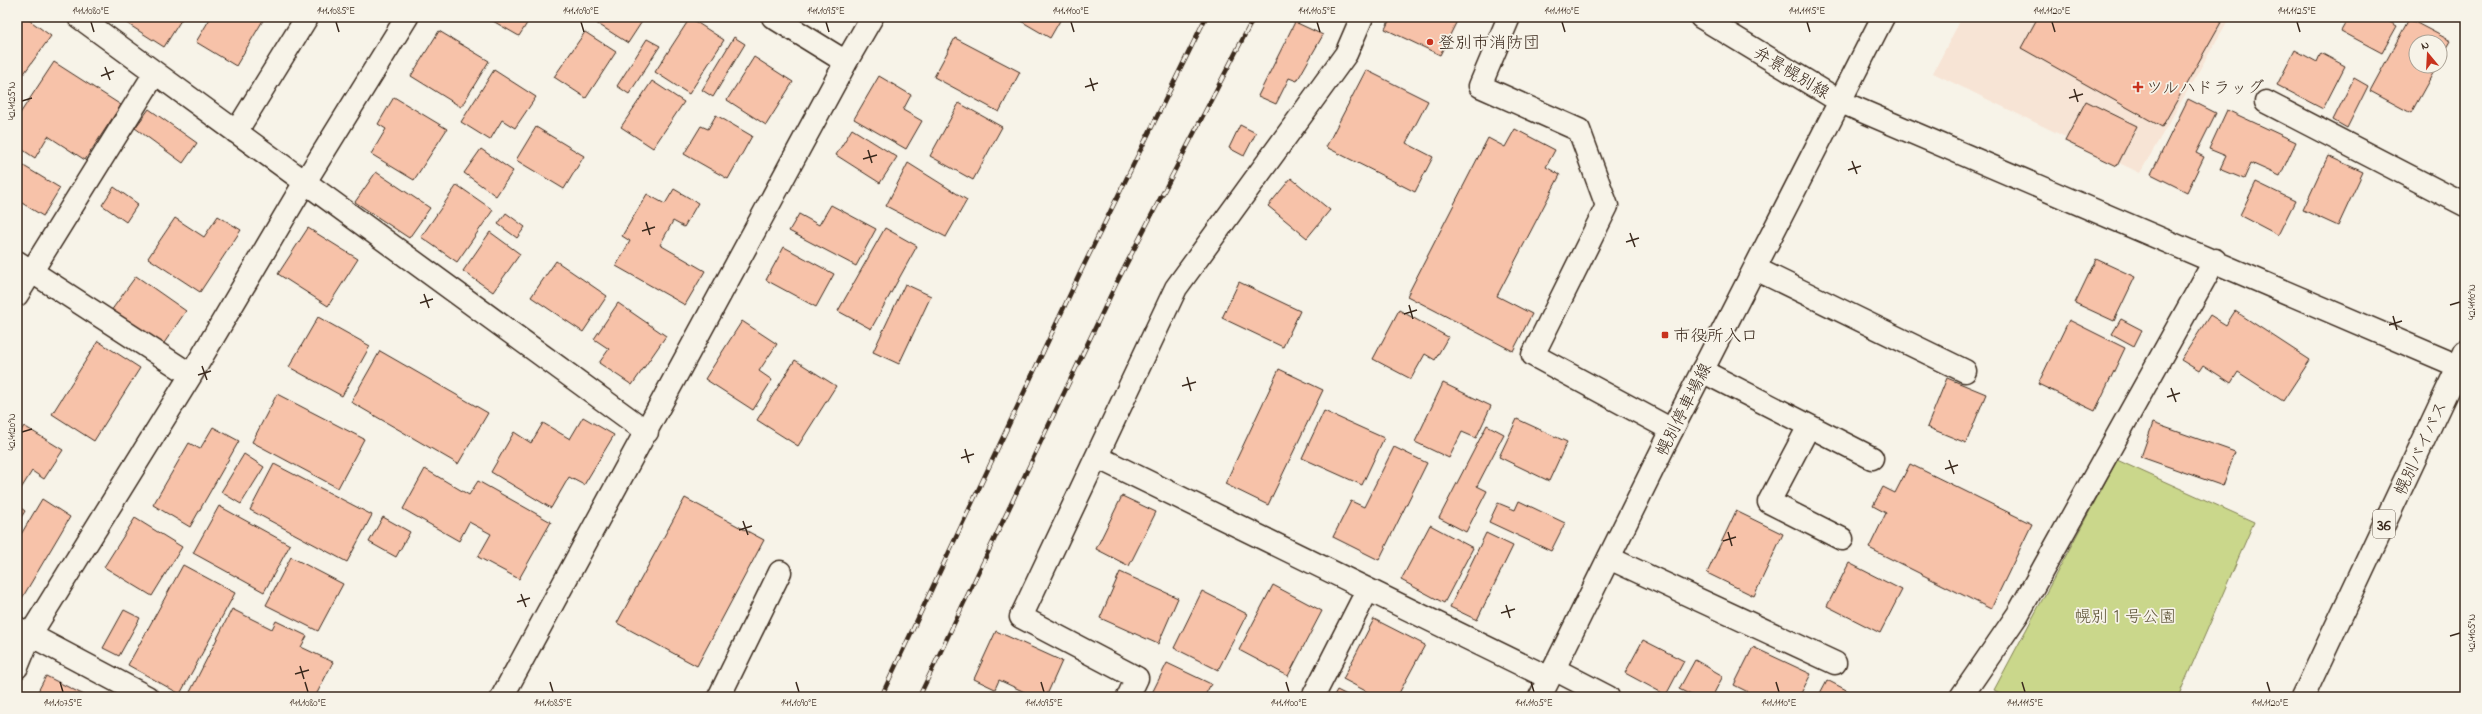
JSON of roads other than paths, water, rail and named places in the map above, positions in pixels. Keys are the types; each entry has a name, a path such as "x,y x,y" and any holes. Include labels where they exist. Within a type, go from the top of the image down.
{"main road":[{"path":"79,17 647,432"},
{"path":"236,132 307,17"},
{"path":"17,667 24,631 191,376 305,182 407,17"},
{"path":"774,17 846,62"},
{"path":"502,697 647,432 846,62 872,17"},
{"path":"1128,697 1137,678 1021,617 1176,288 1346,54 1362,17"},
{"path":"1509,17 1480,86 1579,130 1607,206 1533,355 1672,430"},
{"name":"弁景幌別線","path":"1701,17 1842,102 1884,17"},
{"path":"17,295 24,266 155,73"},
{"path":"1842,102 2215,260 2462,359"},
{"name":"幌別停車場線","path":"1540,697 1672,430 1842,102"},
{"path":"2266,102 2465,205"},
{"path":"1961,697 2018,614 2215,260"},
{"path":"24,266 191,376"},
{"path":"1756,268 1965,371"},
{"name":"幌別バイパス","path":"2303,697 2462,359"},
{"path":"1702,371 1872,458"},
{"path":"1809,426 1769,502 1842,539"},
{"path":"1097,458 1367,591 1608,697"},
{"path":"1609,558 1835,663"},
{"path":"719,697 780,572"},
{"path":"1313,697 1367,591"},
{"path":"24,631 146,697"}],"railway":[{"path":"881,697 1081,271 1206,17"},
{"path":"919,697 1116,284 1254,17"}],"place":[{"name":"登別市消防団","path":"1430,42"},
{"name":"ツルハドラッグ","path":"2138,87"},
{"name":"市役所入口","path":"1665,335"}],"park label":[{"name":"幌別１号公園","path":"2125,616"}]}
